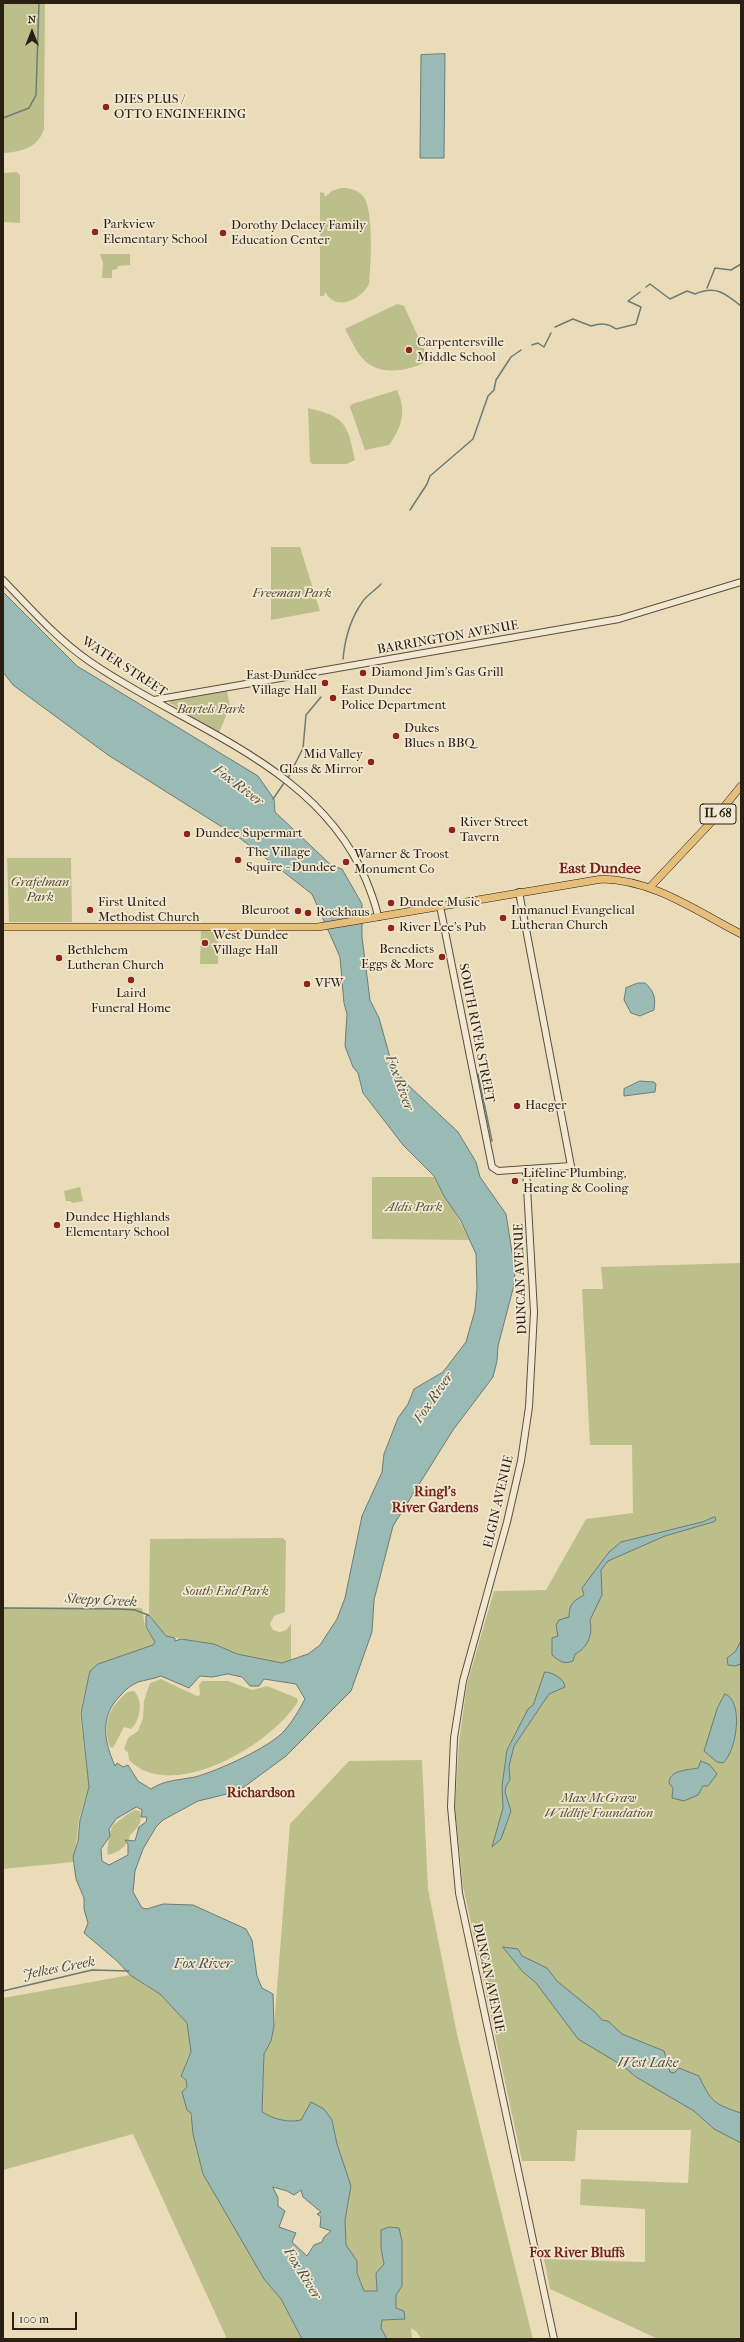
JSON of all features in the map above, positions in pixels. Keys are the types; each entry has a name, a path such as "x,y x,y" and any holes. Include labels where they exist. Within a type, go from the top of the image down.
{"main road":[{"name":"IL 68","path":"651,886 715,818 741,786"},
{"path":"3,927 320,927 597,879 626,880 651,886 741,934"}],"street":[{"name":"WATER STREET","path":"3,580 77,652 283,777 319,808 341,834 354,853 374,898 378,917"},
{"name":"BARRINGTON AVENUE","path":"154,700 619,619 741,582"},
{"path":"519,892 571,1166 526,1169"},
{"name":"SOUTH RIVER STREET","path":"440,906 490,1164 492,1168 497,1171 526,1169"},
{"name":"DUNCAN AVENUE","path":"526,1169 534,1306 531,1388"},
{"name":"ELGIN AVENUE","path":"480,1618 514,1494 525,1435 531,1388"},
{"name":"DUNCAN AVENUE","path":"480,1618 462,1681 454,1738 451,1807 454,1849 459,1893 554,2339"}],"green space":[{"path":"3,3 45,3 44,129 38,141 28,148 16,152 3,153"},
{"path":"17,172 20,175 20,223 3,222 3,173"},
{"path":"341,188 353,189 363,196 369,213 371,238 369,284 360,295 348,302 335,301 325,292 324,296 320,296 320,192 324,193 325,197 332,191"},
{"path":"100,254 130,254 130,265 118,266 117,269 112,270 112,278 102,278 103,263"},
{"path":"397,304 404,306 429,360 416,366 401,370 378,369 363,359 356,350 345,329"},
{"path":"397,390 402,405 402,419 397,432 389,445 365,450 350,407 352,404"},
{"path":"308,408 330,415 343,424 350,438 355,460 347,464 312,464 310,462"},
{"name":"Freeman Park","path":"271,547 300,547 320,611 271,620"},
{"name":"Bartels Park","path":"227,691 230,706 219,733 170,703 170,701"},
{"name":"Grafelman Park","path":"7,858 71,858 72,922 9,922"},
{"path":"201,927 218,927 218,964 200,964"},
{"name":"Aldis Park","path":"372,1177 434,1177 469,1240 372,1239"},
{"path":"80,1187 83,1201 73,1203 66,1201 64,1191"},
{"name":"Max McGraw Wildlife Foundation","path":"741,1263 741,2339 658,2339 550,2289 544,2259 645,2262 645,2209 580,2205 581,2179 688,2183 691,2130 577,2130 575,2161 522,2161 463,1886 455,1808 459,1742 467,1684 494,1591 546,1590 586,1519 633,1513 632,1445 590,1445 582,1289 603,1289 601,1267"},
{"name":"South End Park","path":"283,1538 286,1541 285,1612 274,1616 270,1624 273,1630 280,1632 286,1630 291,1624 291,1660 282,1663 272,1662 237,1654 214,1644 166,1636 149,1614 150,1539"},
{"path":"3,1607 142,1608 145,1627 155,1642 153,1645 98,1664 90,1671 80,1713 89,1787 79,1819 74,1862 3,1869"},
{"path":"161,1679 197,1696 200,1695 199,1685 202,1681 228,1681 252,1690 267,1686 297,1698 298,1701 285,1718 267,1735 245,1750 220,1763 195,1772 170,1775 148,1772 129,1760 128,1753 124,1749 128,1738 138,1731 143,1718 144,1701 150,1683"},
{"path":"134,1691 140,1705 137,1721 131,1729 124,1727 113,1748 110,1747 107,1734 107,1722 111,1710 125,1694"},
{"path":"422,1760 428,1889 457,2034 533,2339 421,2339 417,2332 411,2328 412,2339 387,2339 381,2328 382,2320 405,2319 396,2308 396,2295 402,2286 401,2265 381,2248 384,2264 376,2273 377,2291 364,2291 357,2273 357,2261 346,2245 345,2220 351,2186 337,2144 332,2120 311,2102 301,2120 281,2120 262,2112 264,2054 271,2041 274,2026 290,1824 349,1761"},
{"path":"135,1810 140,1811 141,1818 139,1826 130,1835 129,1840 122,1848 117,1852 108,1855 109,1837 112,1827"},
{"path":"130,1975 160,1994 187,2023 191,2052 181,2075 186,2080 191,2120 194,2123 193,2134 203,2174 264,2279 281,2299 302,2339 227,2339 133,2134 3,2170 3,1998"}],"water":[{"path":"445,54 444,158 420,158 421,55"},
{"name":"Fox River","path":"3,592 77,666 258,776 274,799 275,812 331,865 342,869 362,904 362,937 370,1000 379,1018 393,1068 407,1084 458,1132 476,1162 480,1177 506,1214 515,1271 514,1285 498,1346 497,1361 493,1377 453,1430 393,1526 374,1600 372,1632 351,1691 286,1756 244,1787 227,1794 198,1801 163,1820 156,1827 143,1849 135,1871 133,1892 142,1908 147,1909 163,1904 193,1905 246,1929 252,1940 257,1976 262,1988 273,1994 274,2026 271,2041 264,2054 262,2112 281,2120 301,2120 311,2102 324,2109 332,2120 337,2144 351,2186 345,2220 346,2245 357,2261 357,2273 364,2291 377,2291 376,2273 384,2264 381,2248 381,2230 389,2227 399,2228 402,2241 402,2286 396,2295 396,2308 404,2311 405,2319 382,2320 381,2328 387,2339 302,2339 281,2299 264,2279 203,2174 193,2134 191,2113 187,2110 182,2092 187,2087 186,2080 181,2076 191,2052 187,2023 160,1994 130,1975 117,1961 84,1933 88,1923 84,1909 84,1898 76,1879 73,1857 78,1841 80,1820 89,1787 81,1713 90,1671 98,1664 153,1645 155,1642 146,1627 146,1616 149,1615 166,1636 175,1638 175,1641 181,1639 214,1644 237,1654 282,1663 308,1654 320,1645 337,1619 345,1598 362,1516 382,1472 384,1454 398,1418 408,1404 414,1389 443,1372 466,1342 475,1310 477,1288 476,1254 461,1221 444,1196 434,1176 403,1145 363,1093 358,1073 353,1067 345,1046 347,1014 344,1003 340,957 312,894 241,839 108,755 13,685 3,672","holes":["228,1674 242,1677 250,1686 259,1686 264,1679 296,1684 305,1699 291,1723 278,1737 243,1758 205,1774 167,1782 151,1789 138,1781 128,1765 123,1767 117,1763 115,1766 106,1738 107,1720 109,1711 114,1703 128,1688 138,1682 161,1676 189,1688 200,1676 212,1677","137,1807 142,1810 141,1817 147,1817 146,1822 139,1827 135,1841 125,1840 128,1844 128,1855 109,1865 102,1861 101,1849 110,1836 109,1829 116,1819","273,2187 287,2191 294,2195 301,2190 303,2197 321,2212 317,2214 321,2217 320,2227 331,2231 324,2237 322,2242 314,2245 307,2256 292,2242 296,2233 279,2227 285,2211 278,2206 278,2198"]},
{"path":"638,983 645,983 648,986 654,995 655,1002 654,1010 640,1016 631,1013 624,1000 626,988"},
{"path":"640,1081 654,1082 656,1084 655,1092 624,1096 624,1089"},
{"path":"715,1517 716,1520 713,1522 665,1536 608,1561 601,1570 602,1595 590,1620 591,1630 586,1644 575,1654 573,1661 567,1663 562,1662 552,1655 552,1638 558,1636 556,1625 559,1620 569,1617 572,1603 584,1595 582,1588 609,1552 621,1542 702,1522"},
{"path":"741,1641 741,1664 735,1666 728,1665 727,1658 735,1652"},
{"path":"545,1672 558,1676 563,1681 565,1687 549,1694 514,1746 509,1766 510,1780 506,1786 505,1792 511,1811 501,1839 492,1847 503,1808 502,1786 507,1750 528,1709 533,1705"},
{"path":"725,1694 731,1698 735,1706 736,1726 732,1748 728,1757 723,1763 717,1762 704,1751 717,1709"},
{"path":"701,1761 710,1765 717,1774 708,1786 703,1786 698,1795 684,1801 672,1798 673,1788 669,1783 672,1775 680,1771 698,1768"},
{"name":"West Lake","path":"503,1947 518,1949 522,1956 547,1968 557,1981 595,2012 602,2020 608,2021 622,2034 664,2051 670,2072 674,2073 679,2068 699,2076 710,2097 714,2101 741,2113 741,2143 714,2129 694,2111 636,2077 623,2066 578,2039 536,1983 523,1972"}],"waterway":[{"path":"3,118 29,108 36,95 39,3"},
{"path":"707,288 715,268 731,270 741,264"},
{"path":"646,287 650,284 670,299 687,291 695,294 702,291 714,290 725,294 741,306"},
{"path":"555,327 573,319 591,326 604,324 616,329 636,324 641,307 628,301 640,292"},
{"path":"532,345 538,343 544,347 551,333"},
{"path":"410,510 427,484 430,476 473,439 488,396 494,390 496,380 511,357 521,350"},
{"path":"343,659 345,643 351,621 365,599 381,584"},
{"path":"287,780 303,748 306,715 321,697"},
{"path":"273,799 284,783"},
{"path":"487,1072 478,1074 492,1141"},
{"name":"Sleepy Creek","path":"3,1608 120,1609 135,1610 148,1615"},
{"name":"Jelkes Creek","path":"3,1991 92,1970 129,1971"}],"place":[{"name":"DIES PLUS / OTTO ENGINEERING","path":"106,107"},
{"name":"Parkview Elementary School","path":"95,232"},
{"name":"Dorothy Delacey Family Education Center","path":"223,233"},
{"name":"Carpentersville Middle School","path":"409,350"},
{"name":"Diamond Jim's Gas Grill","path":"363,673"},
{"name":"East Dundee Village Hall","path":"325,683"},
{"name":"East Dundee Police Department","path":"333,698"},
{"name":"Dukes Blues n BBQ","path":"396,736"},
{"name":"Mid Valley Glass & Mirror","path":"371,762"},
{"name":"River Street Tavern","path":"452,830"},
{"name":"Dundee Supermart","path":"187,834"},
{"name":"The Village Squire - Dundee","path":"238,860"},
{"name":"Warner & Troost Monument Co","path":"346,862"},
{"name":"Dundee Music","path":"391,903"},
{"name":"First United Methodist Church","path":"90,910"},
{"name":"Bleuroot","path":"298,911"},
{"name":"Rockhaus","path":"308,913"},
{"name":"Immanuel Evangelical Lutheran Church","path":"503,918"},
{"name":"River Lee's Pub","path":"391,928"},
{"name":"West Dundee Village Hall","path":"205,943"},
{"name":"Benedicts Eggs & More","path":"442,957"},
{"name":"Bethlehem Lutheran Church","path":"59,958"},
{"name":"Laird Funeral Home","path":"131,980"},
{"name":"VFW","path":"307,984"},
{"name":"Haeger","path":"517,1106"},
{"name":"Lifeline Plumbing, Heating & Cooling","path":"515,1181"},
{"name":"Dundee Highlands Elementary School","path":"57,1225"}],"district":[{"name":"East Dundee","path":"600,869"},
{"name":"Ringl's River Gardens","path":"435,1502"},
{"name":"Richardson","path":"261,1794"},
{"name":"Fox River Bluffs","path":"577,2254"}]}
